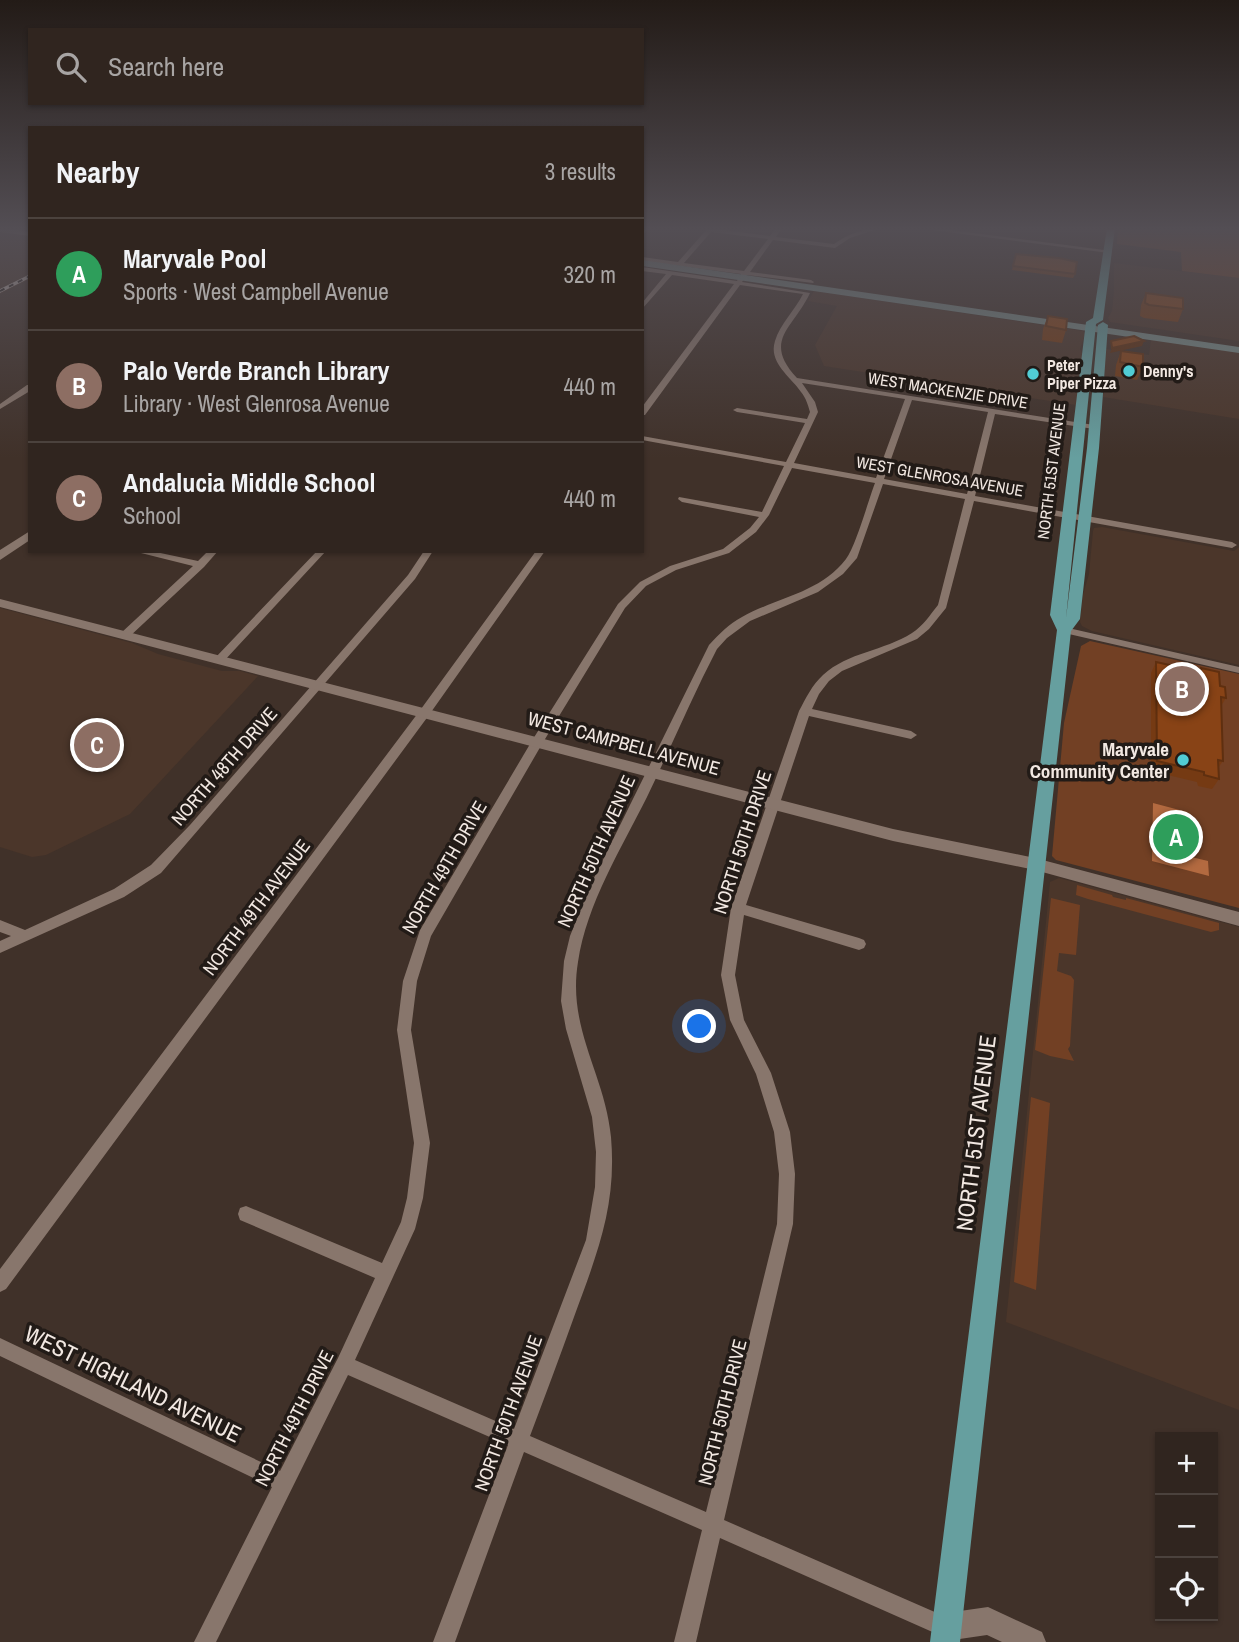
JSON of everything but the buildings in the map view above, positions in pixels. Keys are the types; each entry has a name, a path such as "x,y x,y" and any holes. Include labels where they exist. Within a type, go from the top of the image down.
{"main road":[{"path":"932,305 939,308 1239,344"},
{"name":"NORTH 51ST AVENUE","path":"950,1637 1035,864 1064,630 1057,615 1079,424 1100,305"},
{"name":"NORTH 51ST AVENUE","path":"1064,630 1073,619 1085,518 1094,427 1097,325"},
{"path":"1097,325 1239,349"}],"street":[{"path":"644,410 722,305"},
{"path":"737,410 810,422 814,412 811,400 798,380 786,371 777,357 777,344 799,305"},
{"name":"WEST MACKENZIE DRIVE","path":"798,380 1094,427"},
{"path":"0,407 28,388"},
{"name":"NORTH 50TH AVENUE","path":"444,1642 594,1240 604,1186 604,1140 596,1098 570,1027 568,986 579,927 713,647 730,628 748,617 817,590 838,574 852,558 909,398"},
{"name":"NORTH 50TH DRIVE","path":"685,1642 785,1224 787,1174 782,1132 763,1073 737,1020 728,975 730,946 738,908 805,710 814,692 831,674 860,656 914,636 930,623 943,606 948,596 992,411"},
{"name":"NORTH 49TH DRIVE","path":"205,1642 282,1482 344,1364 409,1223 422,1143 404,1030 412,969 432,922 537,742 631,594 643,584 673,568 726,551 753,530 765,515 810,422"},
{"name":"WEST GLENROSA AVENUE","path":"644,438 1232,545"},
{"path":"682,499 765,515"},
{"path":"0,556 28,535"},
{"path":"146,553 201,565"},
{"path":"125,635 213,553"},
{"path":"220,659 320,553"},
{"name":"NORTH 48TH DRIVE","path":"0,947 119,893 156,869 411,577 428,553"},
{"name":"NORTH 49TH AVENUE","path":"0,1283 425,712 540,553"},
{"name":"WEST CAMPBELL AVENUE","path":"0,603 892,835 1035,864 1239,919"},
{"path":"1064,630 1239,670"},
{"path":"805,710 911,735"},
{"path":"738,908 859,944"},
{"path":"0,926 27,936"},
{"path":"246,1214 387,1274"},
{"name":"WEST HIGHLAND AVENUE","path":"0,1347 282,1482"},
{"path":"344,1364 714,1526 950,1637 988,1621 1032,1642"}],"shaded area":[{"path":"829,305 906,305 1083,331 1085,334 1080,349 1083,355 1076,405 824,366 815,345 837,306"},
{"path":"1113,305 1239,305 1239,341 1110,322 1108,318"},
{"path":"1151,339 1239,352 1239,419 1103,397 1106,349 1149,355"},
{"path":"1102,527 1234,551 1239,547 1239,665 1092,631 1082,626 1080,622 1083,595 1089,574 1093,531 1094,528"},
{"path":"0,608 132,643 158,654 222,671 240,671 258,676 130,814 46,855 32,857 0,847"},
{"path":"1090,641 1239,674 1239,908 1056,860 1052,856 1064,723 1081,646"},
{"path":"1153,803 1187,812 1187,856 1208,861 1209,876 1152,861"},
{"path":"1059,878 1239,927 1239,1410 1006,1322 1050,882"},
{"path":"1077,885 1113,897 1126,898 1219,923 1219,930 1211,932 1088,899 1076,895"},
{"path":"1051,898 1080,905 1076,955 1059,953 1057,971 1071,976 1074,980 1068,1049 1074,1061 1035,1050"},
{"path":"1031,1097 1050,1103 1036,1290 1014,1282"}],"place":[{"name":"Denny's","path":"1129,371"},
{"name":"Peter Piper Pizza","path":"1033,374"},
{"name":"Palo Verde Branch Library","path":"1182,689"},
{"name":"Andalucia Middle School","path":"97,745"},
{"name":"Maryvale Community Center","path":"1183,760"},
{"name":"Maryvale Pool","path":"1176,837"}]}
